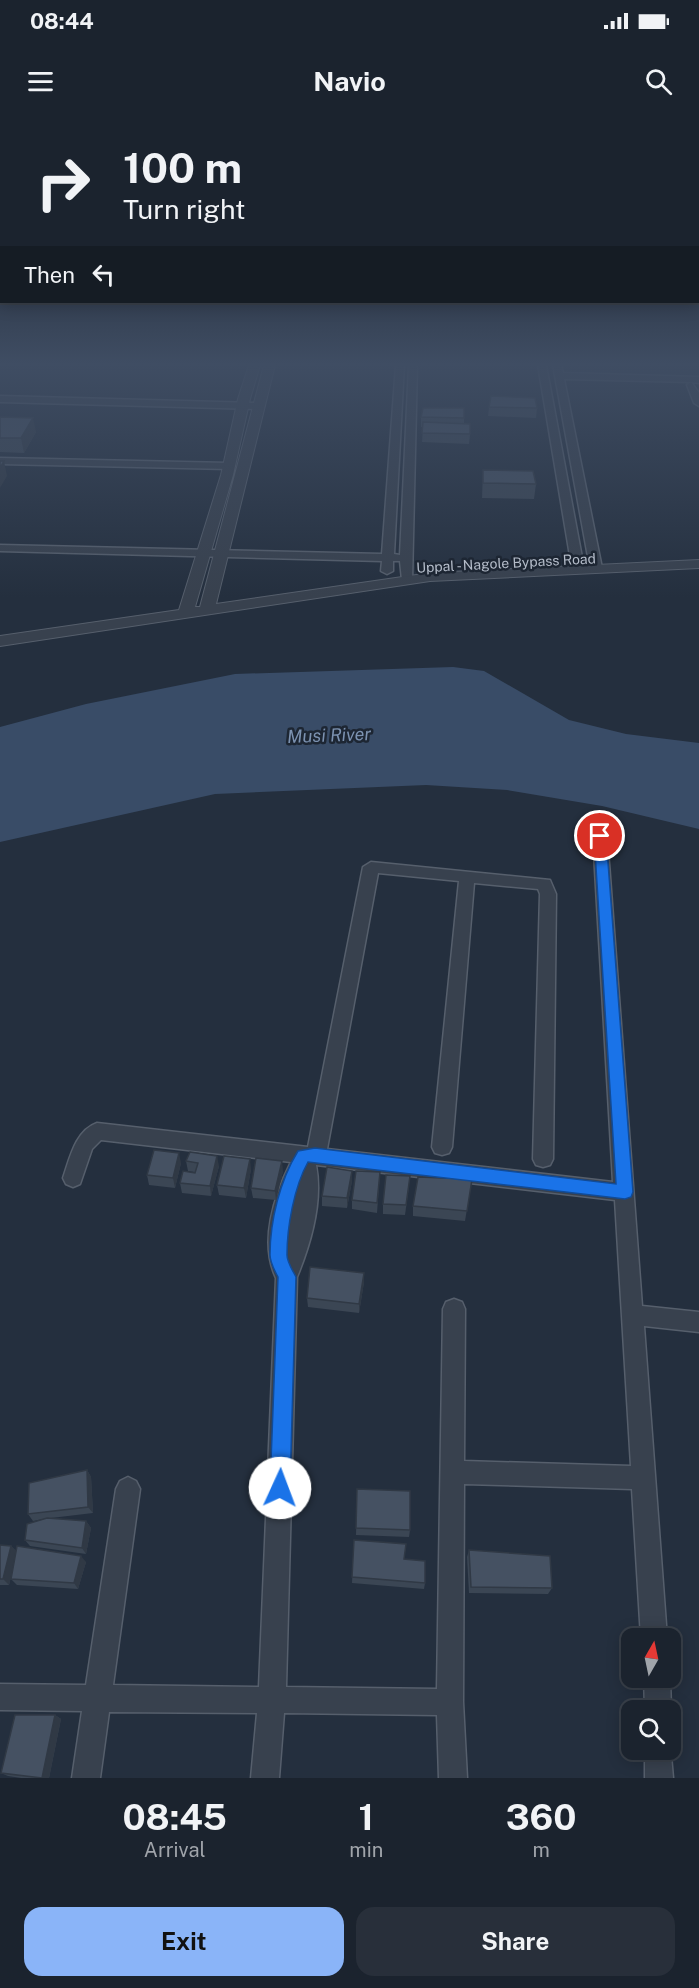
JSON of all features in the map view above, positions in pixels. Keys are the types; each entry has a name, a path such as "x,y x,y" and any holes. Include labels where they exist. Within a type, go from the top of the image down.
{"street":[{"path":"186,608 228,471 234,442"},
{"path":"208,606 250,442"},
{"path":"0,548 202,556 219,560 388,566 396,442"},
{"path":"407,564 411,442"},
{"path":"556,442 577,563"},
{"path":"571,442 595,563"},
{"path":"0,461 228,471"},
{"path":"0,468 228,471"},
{"path":"390,538 407,564"},
{"name":"Uppal - Nagole Bypass Road","path":"595,563 699,553"},
{"path":"0,555 202,556"},
{"name":"Uppal - Nagole Bypass Road","path":"208,606 388,566 407,564 468,574 577,563 699,564"},
{"name":"Uppal - Nagole Bypass Road","path":"0,628 112,611 208,606 407,564"},
{"name":"Uppal - Nagole Bypass Road","path":"0,641 186,608"},
{"path":"600,836 653,1628"},
{"path":"265,1778 272,1698 287,1277 296,1260 310,1155 371,867 544,884 549,894 543,1159"},
{"path":"442,1147 467,876"},
{"path":"72,1178 84,1145 97,1131 625,1192"},
{"path":"453,1778 450,1702 454,1309"},
{"path":"634,1315 699,1322"},
{"path":"451,1472 645,1478"},
{"path":"86,1778 128,1489"},
{"path":"0,1697 272,1698 450,1702"},
{"path":"658,1778 659,1760"}],"water":[{"name":"Musi River","path":"453,667 484,671 569,720 626,734 699,743 699,829 602,806 507,790 426,785 215,794 0,842 0,727 86,704 235,674"}],"building":[{"path":"483,470 533,471 536,484 483,483"},
{"path":"154,1150 179,1153 173,1178 147,1175"},
{"path":"190,1152 217,1156 210,1186 180,1183 183,1171 195,1173 198,1163 186,1161"},
{"path":"224,1156 250,1159 244,1188 217,1185"},
{"path":"256,1158 282,1161 275,1191 251,1188"},
{"path":"327,1167 352,1171 347,1198 322,1196"},
{"path":"356,1171 380,1172 377,1203 352,1200"},
{"path":"386,1175 410,1176 406,1205 383,1204"},
{"path":"418,1177 472,1179 467,1211 413,1206"},
{"path":"310,1267 364,1273 359,1304 307,1298"},
{"path":"87,1470 88,1507 28,1514 29,1483"},
{"path":"357,1489 410,1491 410,1530 356,1528"},
{"path":"47,1518 86,1521 82,1548 25,1540 27,1524"},
{"path":"354,1540 406,1544 404,1559 425,1561 425,1583 352,1577"},
{"path":"0,1545 11,1546 3,1579 0,1579"},
{"path":"17,1546 81,1556 74,1583 11,1579"},
{"path":"469,1550 550,1556 552,1588 471,1587"},
{"path":"15,1715 55,1715 42,1778 1,1773"}],"route":[{"path":"280,1488 287,1277 278,1258 285,1210 295,1170 304,1156 315,1155 625,1192 600,836"}]}
